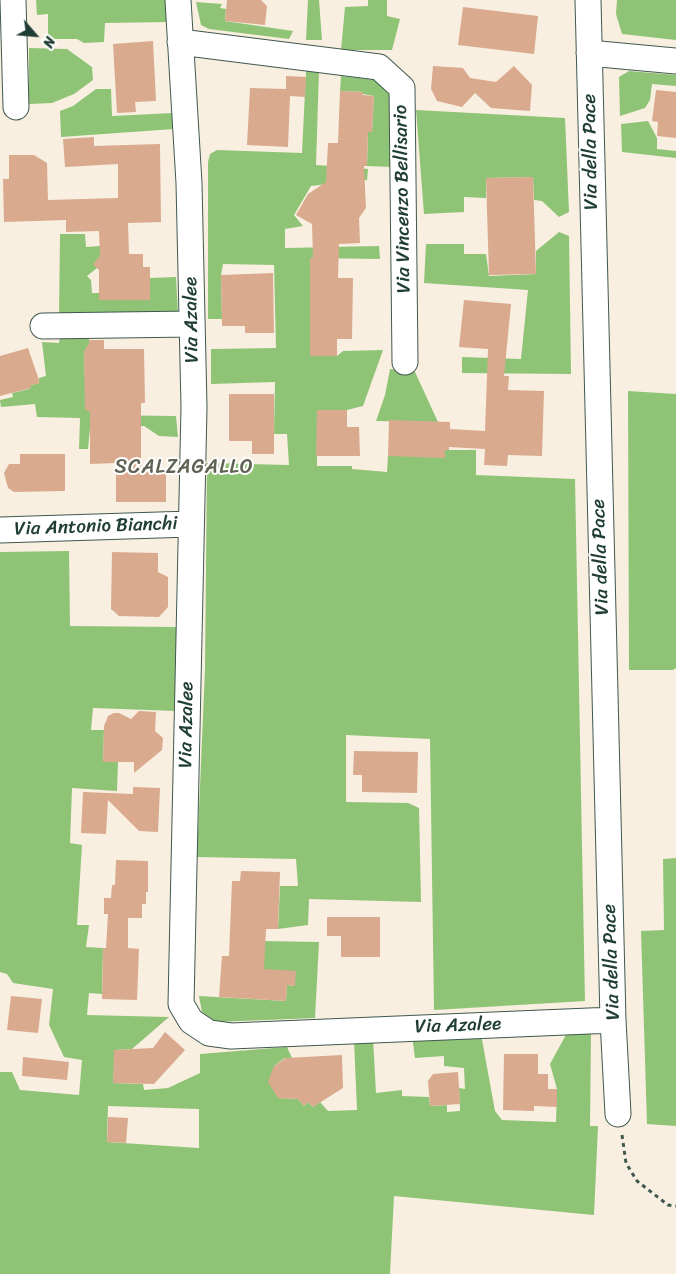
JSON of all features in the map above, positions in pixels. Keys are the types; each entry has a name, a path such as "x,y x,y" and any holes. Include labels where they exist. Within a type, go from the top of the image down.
{"street":[{"path":"13,0 16,107"},
{"name":"Via Azalee","path":"178,0 189,183 194,407 181,1004 191,1021 209,1033 231,1036 613,1020"},
{"name":"Via della Pace","path":"588,0 613,1020 618,1114"},
{"name":"Via Vincenzo Bellisario","path":"180,42 379,67 402,88 405,362"},
{"path":"589,53 676,61"},
{"path":"43,326 192,324"},
{"name":"Via Antonio Bianchi","path":"0,530 191,524"}],"path":[{"path":"618,1114 626,1163 636,1181 668,1205 676,1206"}],"green space":[{"path":"36,0 169,0 170,22 105,23 104,42 84,43 77,39 48,39 48,14 37,15"},
{"path":"308,0 319,0 322,40 306,40"},
{"path":"368,0 387,0 387,16 400,19 392,50 341,50 345,7 368,6"},
{"path":"617,0 676,0 676,40 622,34 616,14"},
{"path":"196,2 222,4 220,8 226,9 225,21 293,31 289,39 209,29 201,25"},
{"path":"29,48 67,49 92,67 93,80 74,94 52,103 29,104"},
{"path":"306,71 319,71 316,165 368,169 367,180 311,186 294,215 303,226 285,229 285,248 379,246 380,259 310,258 310,355 337,356 343,351 383,350 363,406 347,410 317,410 317,466 352,466 352,469 387,472 388,456 445,450 476,450 476,475 575,479 585,1001 434,1010 430,739 346,735 346,802 408,803 419,808 421,902 309,899 308,925 278,929 280,886 298,886 296,859 197,857 205,669 207,463 289,465 287,434 274,434 275,382 211,384 211,349 276,348 274,265 223,264 221,275 222,319 208,319 208,162 210,154 217,150 302,153"},
{"path":"629,71 676,75 676,86 652,84 650,100 645,108 620,116 619,77"},
{"path":"341,76 377,80 389,91 392,167 367,166 368,132 372,132 374,96 363,94 363,92 340,91"},
{"path":"96,89 111,89 112,116 173,113 174,129 61,137 60,111 73,106"},
{"path":"416,110 565,118 569,212 559,217 542,201 534,200 533,177 486,178 486,198 464,197 464,212 424,214"},
{"path":"648,121 657,138 657,149 676,151 676,158 622,152 621,124"},
{"path":"559,232 569,236 571,374 462,373 462,357 521,359 528,290 424,283 426,244 464,244 464,254 486,254 489,276 536,274 536,251"},
{"path":"60,234 85,234 86,247 100,246 101,255 96,264 97,268 87,276 91,280 92,293 99,293 99,300 150,300 150,278 176,277 178,315 59,316"},
{"path":"89,333 89,344 84,352 86,409 95,415 176,416 178,437 159,436 144,426 90,428 88,449 79,449 80,418 37,417 35,404 1,407 0,400 13,397 12,393 29,389 31,385 39,383 39,378 46,376 42,342 59,343 60,335"},
{"path":"390,369 415,372 438,422 376,421 385,395"},
{"path":"628,391 676,394 676,668 673,670 629,670"},
{"path":"69,551 70,626 178,627 175,711 93,708 91,730 104,730 103,762 118,762 117,791 72,788 70,843 82,845 77,925 89,925 86,947 103,948 102,994 89,993 87,1015 169,1017 132,1049 115,1050 113,1083 143,1084 144,1090 168,1088 200,1073 200,1054 287,1047 292,1058 285,1058 274,1066 278,1098 298,1099 304,1106 308,1102 313,1107 320,1102 328,1111 357,1110 354,1041 373,1038 376,1093 402,1090 402,1096 429,1097 430,1106 447,1105 447,1112 460,1111 459,1088 465,1089 464,1068 444,1066 444,1056 415,1058 412,1035 481,1034 495,1111 502,1120 556,1122 557,1089 550,1064 567,1033 591,1034 590,1126 598,1126 594,1215 394,1196 390,1274 0,1274 0,1072 12,1072 20,1090 79,1095 82,1060 64,1057 49,1025 53,989 13,983 7,974 0,972 0,552","holes":["108,1106 199,1109 199,1148 107,1142"]},
{"path":"676,858 676,1126 647,1124 641,931 664,930 663,859"},
{"path":"262,941 319,942 315,1018 216,1022 202,1012 199,996 286,1001 287,985 295,986 264,969"}],"building":[{"path":"227,0 261,0 267,6 265,25 225,21"},
{"path":"463,7 538,16 534,54 458,45"},
{"path":"153,41 156,101 135,102 136,112 117,113 113,44"},
{"path":"433,66 463,68 470,78 496,82 514,66 532,85 530,111 491,108 475,93 462,107 437,101 431,89"},
{"path":"286,76 306,77 305,97 290,96 288,147 247,145 250,88 286,89"},
{"path":"656,90 676,92 676,138 657,136 658,122 652,121"},
{"path":"340,91 363,92 363,95 374,96 372,132 368,132 367,166 364,166 366,208 359,218 360,243 339,244 338,278 353,278 352,339 337,339 337,356 310,356 310,258 313,258 312,224 296,215 308,194 326,182 328,143 338,143"},
{"path":"94,137 94,146 160,144 161,222 128,223 129,254 143,254 143,267 150,267 150,300 99,300 99,270 93,264 100,256 99,231 66,232 66,220 4,222 3,179 9,179 9,155 34,155 47,163 48,200 118,198 118,164 65,167 63,139"},
{"path":"533,177 536,274 489,275 486,178"},
{"path":"273,273 274,333 245,333 245,326 222,326 221,275"},
{"path":"464,300 511,304 504,376 509,376 508,390 544,391 542,456 508,455 507,466 484,465 485,449 449,447 449,450 445,450 445,458 388,456 389,420 450,422 450,429 485,431 488,349 459,347"},
{"path":"89,340 104,340 104,349 144,349 145,403 141,403 141,472 166,472 166,502 116,502 116,463 90,464 90,412 85,409 84,351 89,344"},
{"path":"28,348 40,383 31,385 31,388 0,396 0,356"},
{"path":"229,394 274,394 274,454 252,454 252,441 229,441"},
{"path":"317,410 347,410 347,427 359,427 360,456 316,456"},
{"path":"20,454 65,454 65,491 14,492 8,488 4,473 9,464 20,464"},
{"path":"112,552 158,553 158,572 168,577 168,607 159,617 119,616 111,609"},
{"path":"139,711 156,712 155,731 163,738 162,750 134,773 134,762 103,762 104,726 108,716 119,713 131,719"},
{"path":"354,751 418,752 417,793 362,792 362,775 353,775"},
{"path":"133,787 160,788 158,832 139,831 108,800 106,834 81,833 83,792 133,794"},
{"path":"116,860 148,861 148,892 146,892 146,904 142,904 142,918 128,918 128,948 139,949 137,1000 102,999 103,948 106,948 108,914 104,914 104,898 111,898 112,885 115,885"},
{"path":"241,871 280,872 278,929 266,929 264,969 296,971 295,986 287,985 286,1001 219,997 222,956 229,956 232,881 240,881"},
{"path":"327,917 380,917 380,957 341,957 341,936 327,936"},
{"path":"11,996 42,999 38,1033 7,1030"},
{"path":"165,1032 185,1050 154,1084 113,1083 114,1050 153,1048"},
{"path":"504,1054 538,1054 538,1074 548,1074 548,1089 557,1089 557,1107 534,1106 534,1111 503,1110"},
{"path":"342,1055 343,1088 313,1107 308,1102 304,1106 298,1099 278,1098 268,1082 274,1066 286,1058"},
{"path":"23,1057 69,1062 67,1080 22,1076"},
{"path":"458,1072 460,1104 430,1106 428,1081 433,1074"},
{"path":"108,1117 128,1118 126,1143 107,1142"}],"district":[{"name":"SCALZAGALLO","path":"184,468"}]}
